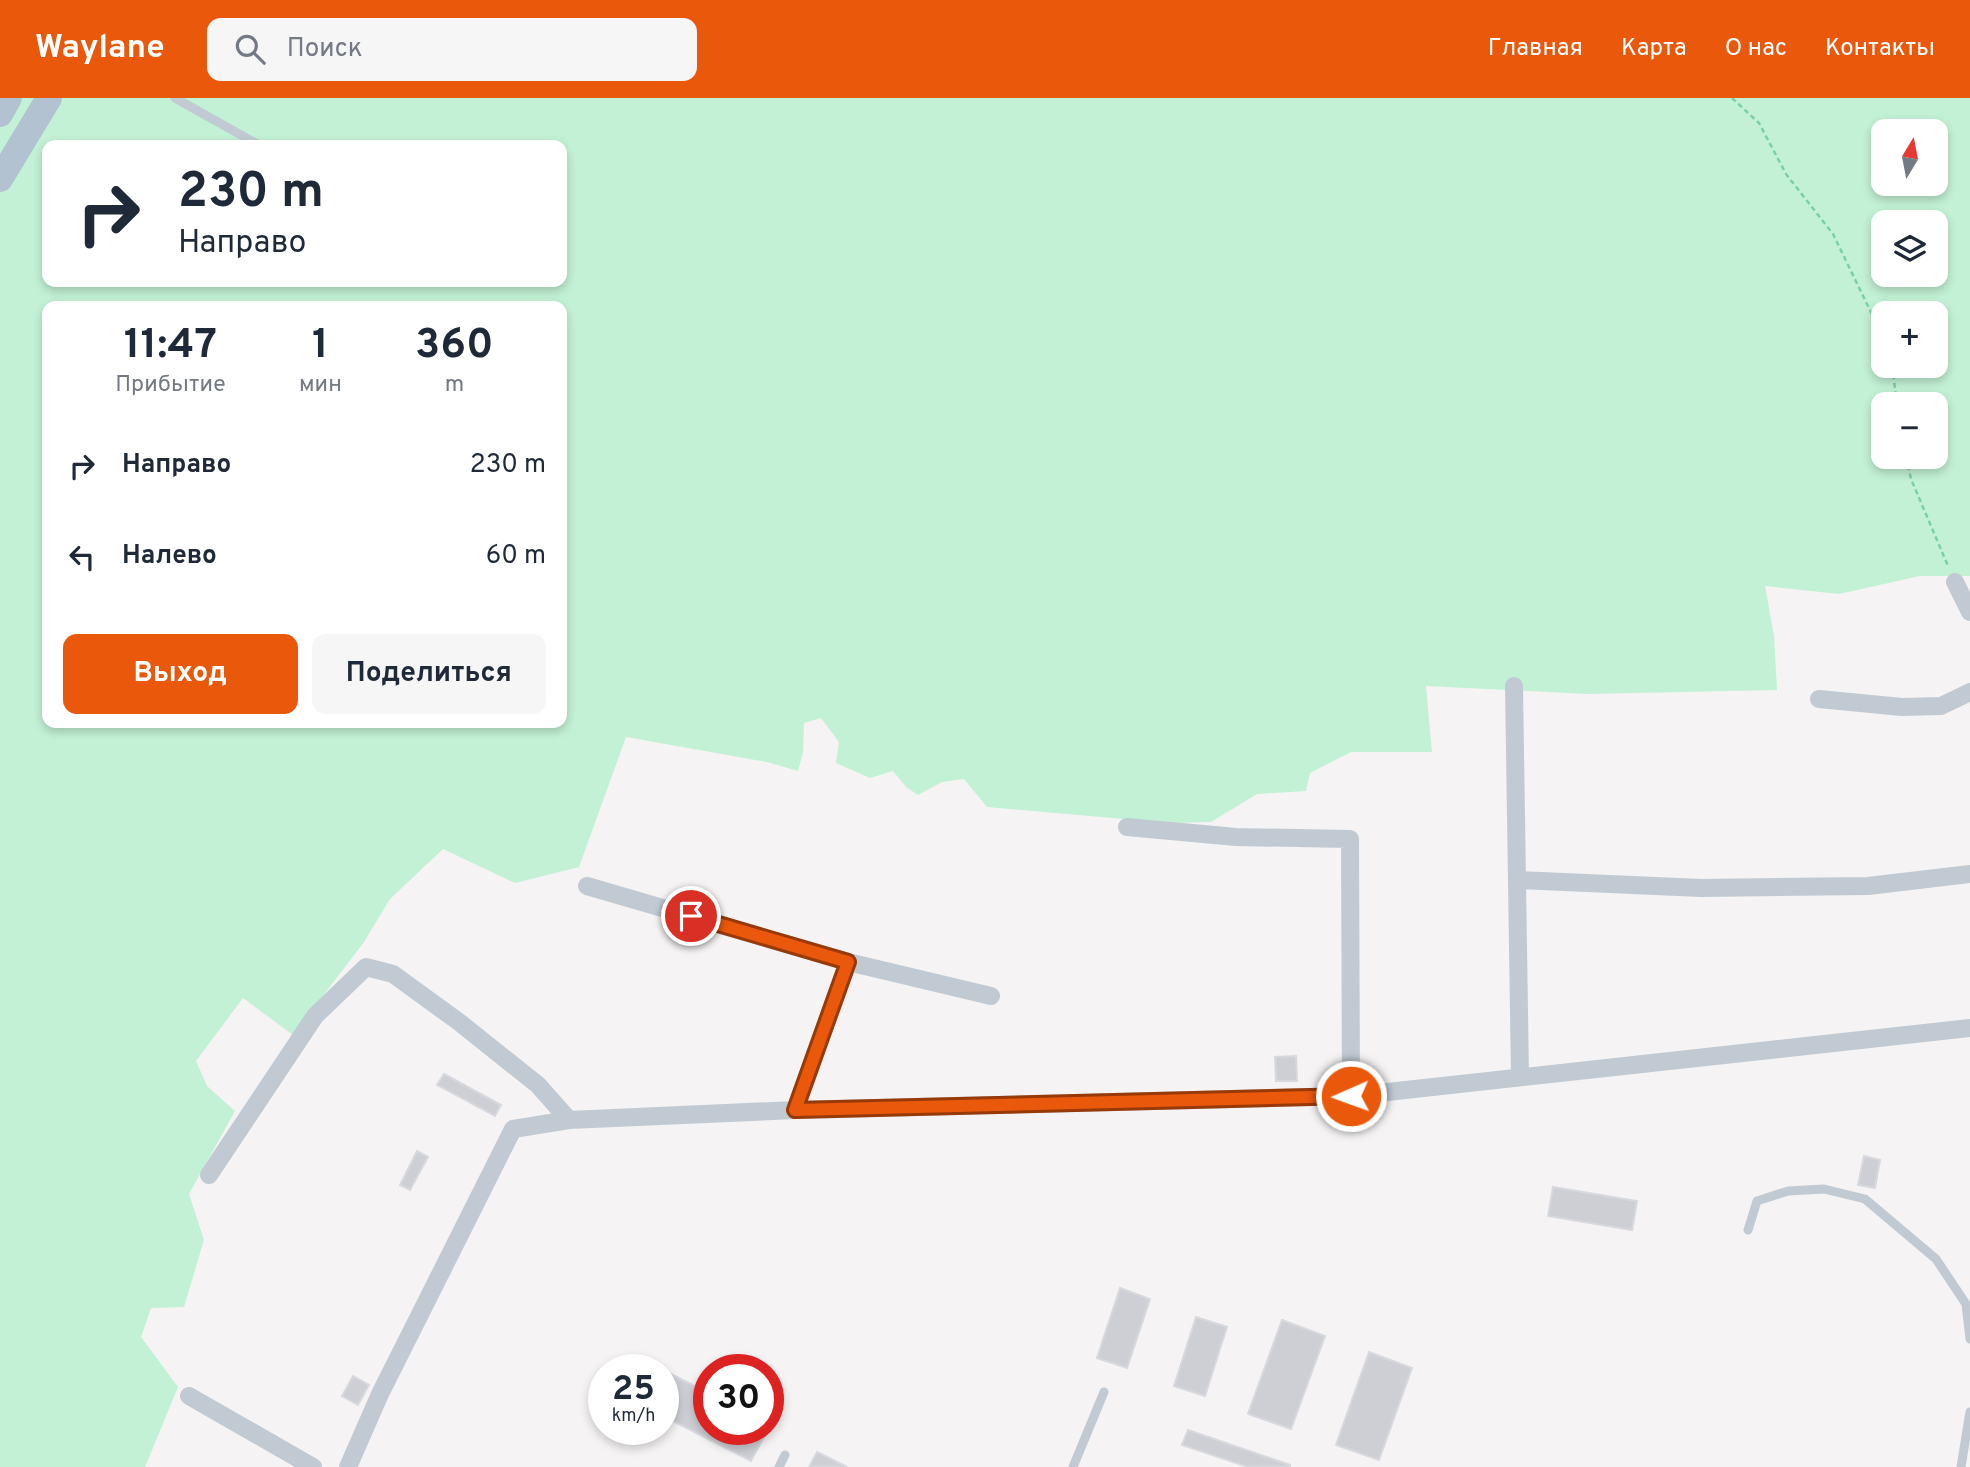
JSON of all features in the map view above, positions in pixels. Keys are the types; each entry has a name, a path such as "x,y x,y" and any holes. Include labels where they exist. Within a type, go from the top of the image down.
{"main road":[{"path":"0,114 9,98"},
{"path":"0,179 49,98"}],"street":[{"path":"1955,582 1970,612"},
{"path":"1514,686 1520,1077"},
{"path":"1819,699 1902,708 1941,706 1970,692"},
{"path":"1127,827 1236,837 1350,839 1351,1096"},
{"path":"1517,880 1700,888 1868,886 1970,874"},
{"path":"587,886 848,962 990,996"},
{"path":"795,1110 848,962"},
{"path":"209,1175 315,1016 366,967 393,974 459,1022 538,1085 569,1120"},
{"path":"348,1467 380,1394 513,1129 569,1120 795,1110 1351,1096 1970,1028"},
{"path":"189,1396 313,1467"}],"lane":[{"path":"175,98 250,140"},
{"path":"1748,1230 1757,1201 1788,1191 1824,1189 1865,1199 1936,1259 1966,1304 1970,1339"},
{"path":"1073,1467 1104,1392"},
{"path":"1961,1467 1970,1412"},
{"path":"779,1467 785,1455"}],"path":[{"path":"1732,98 1759,123 1786,174 1833,234 1871,312"},
{"path":"1909,469 1955,582"}],"green space":[{"path":"0,98 1970,98 1970,576 1920,576 1839,594 1765,586 1774,636 1777,690 1587,694 1426,686 1432,752 1351,752 1310,773 1306,791 1257,794 1211,822 1169,823 987,807 964,779 942,782 918,795 906,787 893,771 870,778 836,763 839,742 821,718 804,723 803,753 798,771 767,762 626,737 579,867 515,883 443,849 390,899 364,942 293,1035 243,998 196,1061 207,1086 235,1111 189,1194 204,1240 184,1307 151,1308 141,1337 178,1387 145,1467 0,1467"}],"building":[{"path":"1296,1056 1297,1081 1276,1081 1275,1057"},
{"path":"444,1074 501,1105 495,1116 437,1085"},
{"path":"417,1151 428,1157 410,1190 400,1185"},
{"path":"1864,1156 1880,1160 1875,1188 1858,1185"},
{"path":"1553,1187 1637,1201 1632,1230 1548,1216"},
{"path":"1120,1288 1150,1299 1127,1368 1097,1358"},
{"path":"1196,1317 1227,1327 1205,1396 1174,1386"},
{"path":"1282,1320 1325,1336 1291,1429 1248,1414"},
{"path":"1369,1352 1412,1368 1379,1460 1336,1445"},
{"path":"353,1376 369,1385 358,1405 342,1396"},
{"path":"679,1378 693,1385 693,1431 679,1424"},
{"path":"1188,1430 1290,1467 1248,1467 1182,1445"},
{"path":"720,1445 760,1445 751,1461"},
{"path":"817,1452 847,1467 809,1467"}],"route":[{"path":"691,916 848,962 795,1110 1351,1096"}]}
